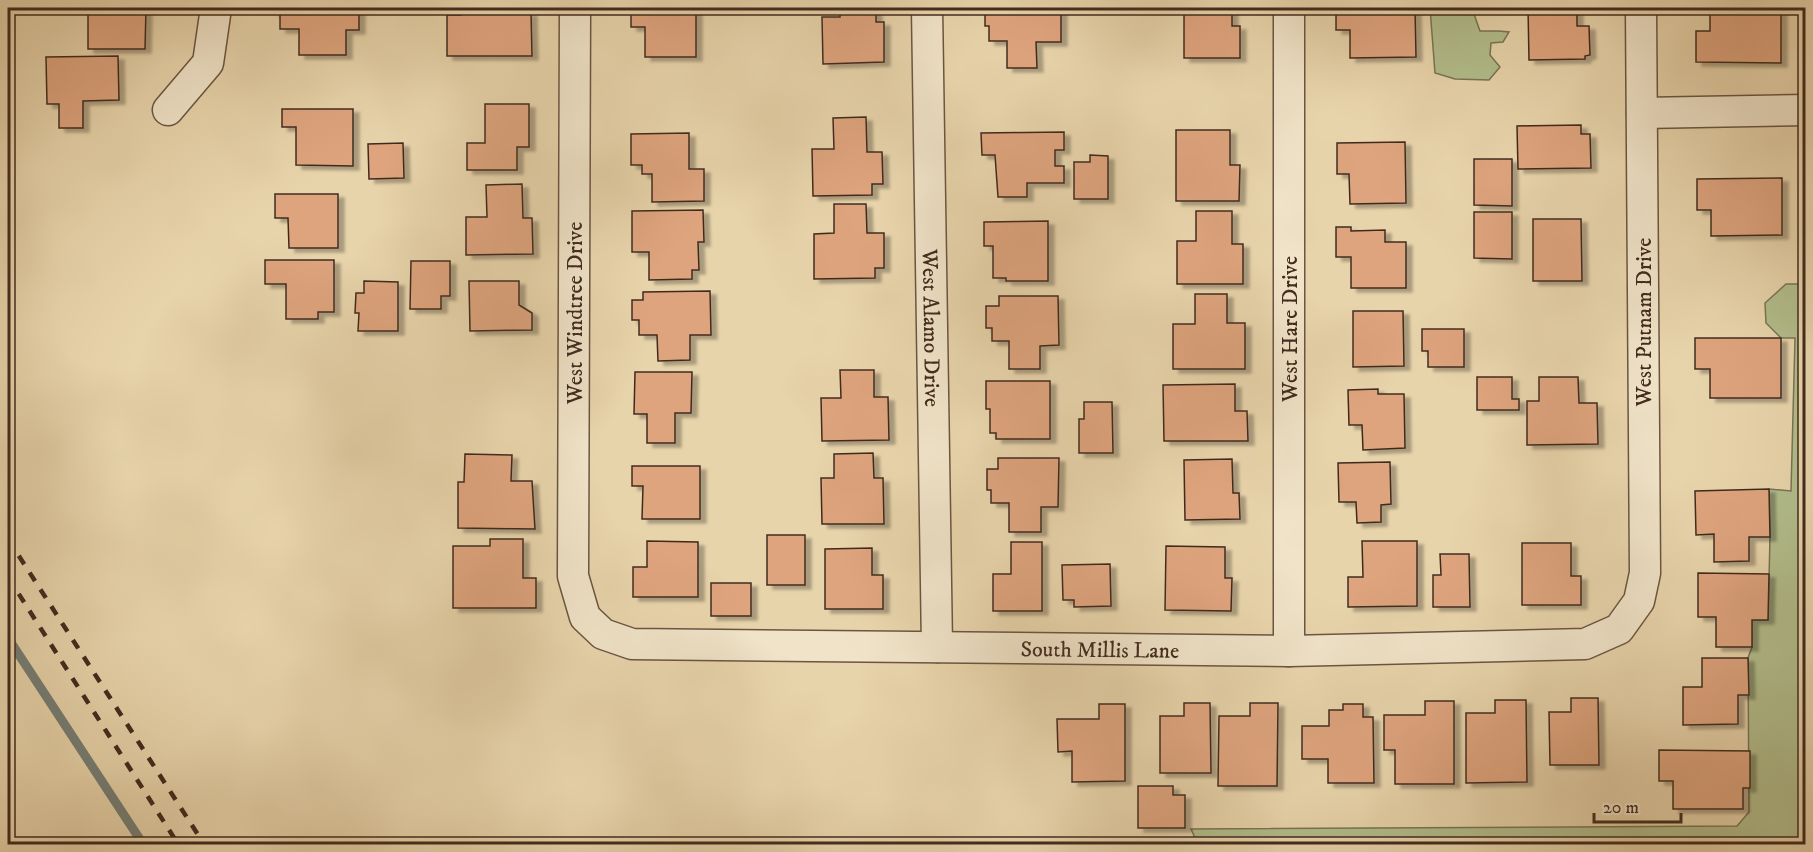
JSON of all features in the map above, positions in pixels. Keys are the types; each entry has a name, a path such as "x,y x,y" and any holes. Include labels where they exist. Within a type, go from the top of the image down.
{"street":[{"path":"168,110 208,63 216,8"},
{"name":"West Windtree Drive","path":"575,8 573,576 585,617"},
{"name":"West Alamo Drive","path":"927,8 937,647"},
{"name":"West Hare Drive","path":"1289,8 1289,651"},
{"name":"West Putnam Drive","path":"1619,629 1639,601 1645,573 1641,8"},
{"path":"1642,113 1806,110"},
{"name":"South Millis Lane","path":"585,617 603,634 633,644 1289,651 1585,644 1619,629"}],"green space":[{"path":"1430,8 1507,8 1497,12 1481,9 1474,14 1480,31 1509,32 1503,42 1491,43 1490,55 1500,67 1489,80 1455,79 1435,73"},
{"path":"1786,284 1805,284 1805,844 1241,844 1196,840 1191,829 1737,826 1749,812 1748,658 1752,647 1752,620 1768,620 1769,489 1791,491 1795,338 1781,338 1766,323 1765,303"}],"building":[{"path":"88,8 146,8 145,49 88,49"},
{"path":"274,8 359,8 359,30 346,30 346,55 299,55 299,29 280,29 280,13 274,13"},
{"path":"461,8 506,8 506,12 531,12 532,56 447,56 447,15 461,15"},
{"path":"631,8 696,8 696,57 645,57 645,27 631,27"},
{"path":"840,8 876,8 876,22 884,22 884,62 823,64 822,17 840,17"},
{"path":"985,8 1061,8 1061,42 1036,42 1037,68 1007,68 1007,41 989,41 989,26 985,26"},
{"path":"1184,8 1232,8 1232,26 1240,26 1240,58 1184,58"},
{"path":"1336,8 1415,8 1416,57 1350,58 1350,30 1336,30"},
{"path":"1528,8 1577,8 1577,26 1589,26 1590,55 1585,56 1585,59 1529,60"},
{"path":"1710,8 1781,8 1781,63 1696,62 1696,31 1710,31"},
{"path":"118,56 119,100 83,101 83,128 59,128 59,104 47,104 46,57"},
{"path":"485,104 529,104 529,147 517,147 517,170 467,170 467,143 485,143"},
{"path":"282,109 353,109 353,166 296,165 296,127 282,127"},
{"path":"866,117 867,152 882,152 883,184 872,184 872,195 813,196 812,149 834,149 833,118"},
{"path":"1581,125 1581,134 1590,134 1591,168 1518,169 1517,126"},
{"path":"1176,130 1230,130 1230,165 1240,165 1239,201 1176,201"},
{"path":"1064,132 1064,150 1055,150 1055,166 1064,166 1064,183 1027,183 1027,197 998,197 995,155 982,155 981,133"},
{"path":"689,133 689,169 704,169 704,201 652,202 652,174 642,174 642,165 631,165 631,134"},
{"path":"1405,142 1406,203 1350,204 1349,174 1337,174 1337,143"},
{"path":"403,143 404,178 369,179 368,144"},
{"path":"1090,155 1108,156 1108,199 1074,199 1074,162 1090,162"},
{"path":"1474,159 1512,159 1512,206 1474,205"},
{"path":"1782,178 1782,235 1711,236 1711,210 1697,210 1697,179"},
{"path":"522,184 523,218 532,218 533,254 466,255 466,217 487,217 486,185"},
{"path":"275,194 338,194 338,248 289,248 288,218 275,218"},
{"path":"834,204 866,204 867,233 884,233 884,268 875,268 875,278 814,279 814,234 834,233"},
{"path":"703,210 704,242 698,242 699,270 692,270 692,279 649,280 649,252 632,252 632,211"},
{"path":"1196,211 1232,211 1232,244 1243,244 1243,284 1177,284 1177,241 1196,241"},
{"path":"1474,212 1512,212 1512,259 1474,258"},
{"path":"1533,219 1581,219 1582,281 1533,281"},
{"path":"1048,221 1048,281 1006,281 1006,278 993,278 993,246 984,246 984,222"},
{"path":"1336,227 1351,227 1351,231 1385,230 1385,242 1406,242 1406,288 1351,288 1351,257 1336,257"},
{"path":"265,260 334,260 334,312 318,312 318,319 286,319 286,284 265,284"},
{"path":"411,261 450,261 450,296 441,296 441,309 410,309"},
{"path":"364,281 398,282 398,331 358,331 359,313 355,313 356,293 364,293"},
{"path":"469,281 519,281 519,305 532,313 532,330 470,331"},
{"path":"710,291 711,335 690,335 690,360 658,361 657,335 639,335 639,320 632,320 632,300 643,300 643,292"},
{"path":"1195,294 1227,294 1227,323 1245,323 1245,369 1173,369 1173,324 1195,324"},
{"path":"999,296 1058,296 1059,345 1040,346 1040,369 1009,369 1009,341 992,341 992,328 986,328 986,306 999,306"},
{"path":"1353,311 1403,311 1404,366 1353,367"},
{"path":"1422,329 1464,329 1464,367 1428,367 1428,351 1422,351"},
{"path":"1695,338 1781,338 1781,398 1710,398 1710,369 1695,369"},
{"path":"840,370 874,370 874,397 888,397 889,440 822,441 821,398 841,398"},
{"path":"635,372 692,372 691,413 675,413 675,443 647,443 647,414 634,414"},
{"path":"1477,377 1512,377 1512,399 1519,399 1519,410 1477,410"},
{"path":"1539,377 1578,377 1579,403 1597,403 1598,444 1527,445 1527,401 1539,401"},
{"path":"986,381 1050,381 1050,439 996,439 996,433 990,433 990,409 986,409"},
{"path":"1235,384 1235,411 1247,411 1248,441 1164,441 1163,385"},
{"path":"1378,389 1378,394 1404,394 1405,448 1363,450 1362,425 1349,425 1348,390"},
{"path":"1084,402 1112,402 1113,453 1079,453 1079,419 1084,419"},
{"path":"873,453 874,478 883,478 884,524 822,524 821,478 834,478 834,454"},
{"path":"465,454 512,455 511,481 532,481 535,529 458,528 458,482 464,482"},
{"path":"998,458 1059,458 1058,507 1041,507 1041,532 1009,532 1009,503 991,503 991,490 987,490 987,469 998,469"},
{"path":"1232,459 1233,493 1239,493 1240,519 1185,520 1184,460"},
{"path":"1390,462 1391,504 1381,505 1381,522 1357,523 1356,502 1339,502 1338,463"},
{"path":"632,466 700,466 700,519 642,519 643,486 632,486"},
{"path":"1769,489 1770,537 1749,537 1749,561 1714,562 1714,534 1696,535 1695,491"},
{"path":"767,535 805,535 805,585 767,585"},
{"path":"490,539 523,539 523,578 536,578 536,608 453,608 453,546 490,546"},
{"path":"647,541 698,542 698,597 633,597 633,567 647,567"},
{"path":"1362,541 1417,541 1417,606 1348,607 1348,577 1363,577"},
{"path":"1011,542 1042,542 1042,611 993,611 993,574 1011,574"},
{"path":"1522,543 1571,543 1571,576 1581,576 1581,605 1522,605"},
{"path":"1166,546 1225,547 1225,578 1232,578 1231,611 1165,610"},
{"path":"872,548 872,575 883,575 883,609 825,609 825,549"},
{"path":"1440,554 1469,554 1470,607 1433,607 1433,575 1441,575"},
{"path":"1110,564 1111,606 1074,607 1074,600 1063,600 1062,565"},
{"path":"1698,573 1769,574 1768,620 1752,620 1752,647 1716,647 1716,617 1698,617"},
{"path":"711,583 751,583 751,616 711,616"},
{"path":"1702,658 1748,658 1749,695 1738,695 1738,724 1683,725 1683,687 1702,687"},
{"path":"1571,698 1598,698 1599,765 1550,765 1549,712 1571,712"},
{"path":"1495,700 1526,700 1527,782 1466,783 1466,713 1495,713"},
{"path":"1425,701 1454,701 1454,784 1395,784 1395,750 1384,750 1384,715 1425,715"},
{"path":"1184,703 1210,703 1211,773 1160,773 1160,716 1184,716"},
{"path":"1250,703 1278,703 1277,786 1218,786 1219,716 1250,716"},
{"path":"1099,704 1125,704 1125,781 1072,782 1072,751 1058,752 1057,719 1099,719"},
{"path":"1343,704 1363,704 1363,717 1373,717 1374,783 1328,783 1328,759 1302,759 1302,726 1329,726 1329,710 1343,710"},
{"path":"1659,750 1750,751 1750,788 1743,788 1743,809 1673,809 1673,781 1659,781"},
{"path":"1138,786 1173,786 1173,795 1185,795 1185,828 1138,828"}],"waterway":[{"path":"8,638 143,844"}],"railway":[{"path":"8,539 204,844"},
{"path":"8,577 178,844"}]}
